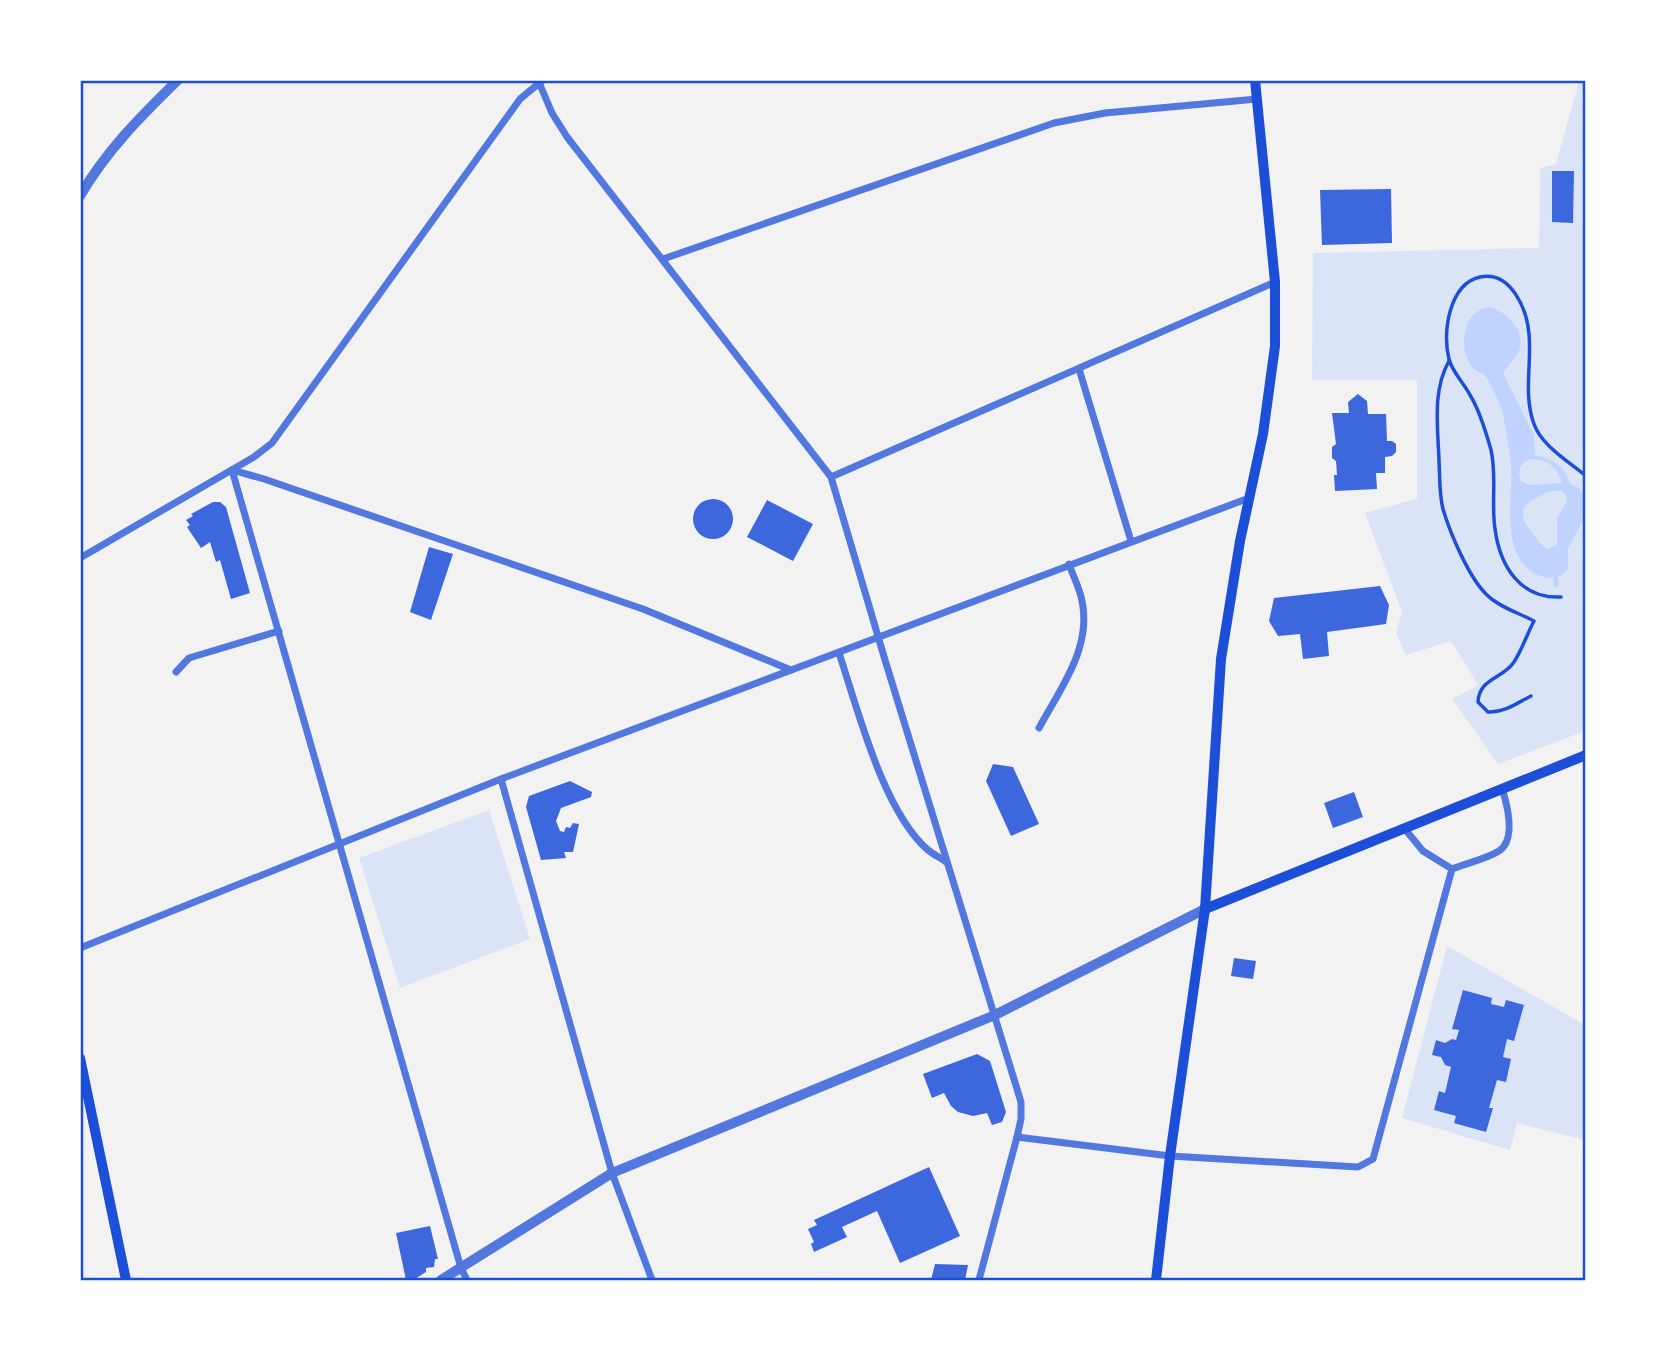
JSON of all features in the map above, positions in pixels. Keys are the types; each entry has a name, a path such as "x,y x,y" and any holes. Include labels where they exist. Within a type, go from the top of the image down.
{"main road":[{"path":"1156,1280 1170,1156 1205,909 1221,659 1228,603 1270,387 1275,346 1275,282 1255,80"},
{"path":"1205,909 1586,755"},
{"path":"80,1058 126,1280"}],"street":[{"path":"80,196 109,152 177,80"},
{"path":"80,558 232,470 272,443 520,99 540,81 552,113 567,137 831,477 1021,1102 1017,1137 979,1280"},
{"path":"663,259 1054,123 1105,113 1257,99"},
{"path":"831,477 1275,282"},
{"path":"1079,369 1131,541"},
{"path":"232,470 461,1268 467,1280"},
{"path":"232,470 643,609 791,670"},
{"path":"80,948 501,779 1249,498"},
{"path":"1039,728 1075,662 1083,640 1082,598 1069,565"},
{"path":"176,672 189,658 279,631"},
{"path":"839,653 885,786 901,817 928,850 946,862"},
{"path":"501,779 612,1173 652,1280"},
{"path":"1452,869 1499,851 1506,845 1510,815 1502,788"},
{"path":"1404,828 1423,851 1452,869"},
{"path":"1017,1137 1170,1156 1359,1167 1373,1159 1452,869"},
{"path":"441,1280 612,1173 995,1015 1205,909"}],"path":[{"path":"1561,597 1532,593 1520,584 1501,556 1494,527 1495,478 1490,448 1476,405 1449,360 1447,328 1451,309 1462,288 1478,277 1502,280 1516,293 1530,332 1528,396 1533,423 1544,440 1586,476"},
{"path":"1449,360 1442,373 1437,407 1441,498 1447,519 1468,568 1486,595 1534,621 1513,665 1482,686 1478,693 1478,702 1488,712 1495,712 1531,696"}],"shaded area":[{"path":"1579,81 1585,81 1585,731 1498,764 1452,699 1478,685 1451,641 1406,655 1396,633 1402,612 1365,513 1417,499 1417,380 1312,380 1313,253 1539,248 1540,168 1556,164"},
{"path":"489,810 530,939 400,988 359,858"},
{"path":"1447,946 1585,1025 1585,1140 1517,1123 1510,1150 1402,1118"}],"water":[{"path":"1491,307 1504,314 1519,332 1521,340 1517,355 1503,373 1534,435 1535,455 1557,464 1565,472 1570,484 1579,488 1585,496 1583,520 1568,549 1568,569 1558,577 1544,577 1529,570 1514,545 1510,513 1510,461 1503,414 1489,382 1472,367 1465,349 1468,323 1474,314","holes":["1531,459 1551,465 1562,483 1531,485 1522,482 1520,468","1550,491 1562,491 1567,501 1557,518 1557,544 1549,549 1540,543 1527,525 1523,512 1534,499"]}],"building":[{"path":"1552,171 1574,171 1573,223 1552,222"},
{"path":"1391,189 1392,243 1322,245 1320,190"},
{"path":"1358,394 1367,401 1368,414 1386,414 1387,441 1396,444 1396,452 1385,457 1385,473 1376,473 1377,489 1335,491 1334,475 1337,475 1332,447 1336,444 1332,413 1349,413 1348,402"},
{"path":"713,499 727,505 733,519 727,533 713,539 699,533 693,519 699,505"},
{"path":"767,500 813,524 793,561 747,537"},
{"path":"213,502 220,502 226,507 250,593 231,599 220,560 216,562 210,542 201,548 187,527 190,525 186,520 193,516 191,514"},
{"path":"429,547 453,554 431,620 410,612"},
{"path":"1380,586 1389,605 1386,624 1327,632 1329,656 1303,659 1300,634 1278,636 1269,621 1274,598"},
{"path":"993,764 1013,767 1039,824 1011,836 986,781"},
{"path":"570,781 592,792 591,797 561,808 556,821 560,831 564,832 566,827 570,828 573,823 579,824 573,852 564,852 566,858 541,860 526,807 529,796"},
{"path":"1354,792 1363,817 1333,828 1324,803"},
{"path":"1234,958 1256,961 1253,979 1231,976"},
{"path":"1463,990 1492,998 1491,1004 1504,1007 1506,1000 1524,1005 1514,1041 1507,1039 1503,1057 1511,1059 1506,1082 1497,1080 1486,1132 1454,1123 1456,1116 1434,1110 1439,1091 1445,1093 1451,1067 1445,1065 1441,1057 1432,1055 1436,1040 1445,1043 1456,1040 1459,1030 1452,1029"},
{"path":"977,1054 990,1061 1006,1112 1002,1122 992,1125 987,1113 973,1116 958,1112 944,1093 932,1098 923,1074"},
{"path":"929,1167 960,1236 900,1263 877,1211 842,1227 847,1237 814,1252 811,1244 814,1242 808,1229 817,1225 814,1220"},
{"path":"430,1226 438,1259 435,1259 434,1267 426,1268 426,1272 413,1280 406,1280 396,1233"},
{"path":"935,1264 968,1265 965,1280 931,1280"}],"waterway":[{"path":"1556,577 1556,585"}]}
